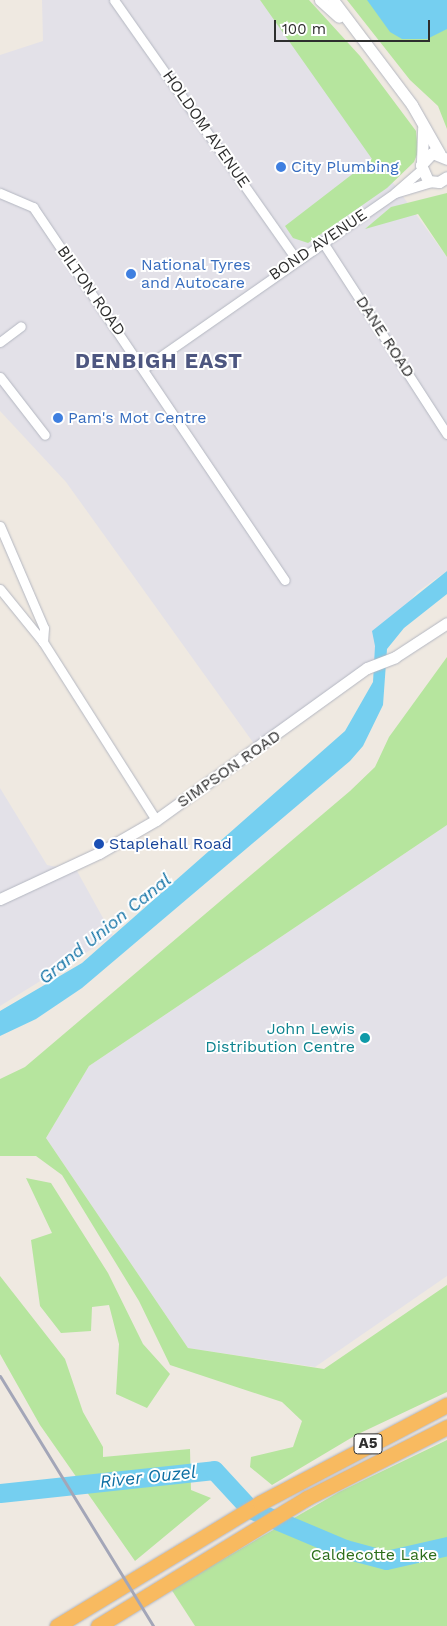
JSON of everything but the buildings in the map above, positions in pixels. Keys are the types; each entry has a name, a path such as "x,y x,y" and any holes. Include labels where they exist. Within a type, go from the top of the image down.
{"highway":[{"name":"A5","path":"57,1626 196,1540 291,1486 447,1405"},
{"name":"A5","path":"98,1626 215,1550 307,1498 447,1427"}],"street":[{"name":"HOLDOM AVENUE","path":"114,0 296,259"},
{"path":"320,0 350,27"},
{"path":"333,0 350,27 412,105 423,128 444,156 421,166"},
{"path":"421,166 423,128"},
{"name":"BOND AVENUE","path":"144,368 296,259 395,193 421,166"},
{"path":"421,166 441,182"},
{"name":"BOND AVENUE","path":"395,193 441,182"},
{"name":"BILTON ROAD","path":"0,194 33,206 144,368 285,580"},
{"name":"DANE ROAD","path":"322,241 447,434"},
{"path":"0,342 21,326"},
{"path":"0,377 45,435"},
{"path":"0,526 44,628 44,642"},
{"path":"0,589 44,642 156,820"},
{"name":"SIMPSON ROAD","path":"0,899 99,853 156,820 367,668 395,657 447,623"}],"shaded area":[{"path":"42,0 260,0 447,257 447,571 417,592 375,646 375,661 257,748 66,482 0,411 0,55 43,41"},
{"path":"0,788 47,865 77,871 113,936 0,1006"},
{"path":"447,825 447,1276 315,1367 188,1348 46,1138 89,1066"}],"green space":[{"path":"260,0 309,0 360,56 416,131 418,152 414,162 387,188 308,243 293,238 285,226 372,159"},
{"path":"347,0 447,0 447,129 438,106 410,80"},
{"path":"447,193 447,257 418,214 365,229 391,207"},
{"path":"447,657 447,825 89,1066 46,1138 188,1348 324,1369 447,1285 447,1392 356,1435 272,1485 250,1467 251,1457 293,1447 302,1421 282,1402 170,1365 139,1301 62,1175 36,1156 0,1156 0,1079 25,1067 350,791 375,767 389,737"},
{"path":"26,1178 51,1183 108,1273 143,1344 170,1374 147,1408 116,1394 119,1344 109,1305 92,1307 91,1331 61,1333 40,1306 31,1240 52,1233"},
{"path":"0,1276 65,1359 83,1412 103,1447 103,1457 190,1449 191,1490 211,1498 135,1561 40,1425 0,1354"},
{"name":"Caldecotte Lake","path":"447,1440 447,1626 195,1626 171,1589 339,1492"}],"water":[{"path":"367,0 447,0 447,29 427,39 402,39 390,32"},
{"path":"447,571 447,594 404,628 387,649 383,705 363,746 350,761 82,988 36,1019 0,1036 0,1011 82,963 345,731 373,682 375,646 372,631"}],"waterway":[{"name":"River Ouzel","path":"0,1493 214,1470 250,1509 345,1549 386,1560 447,1546"}],"railway":[{"path":"0,1376 153,1626"}],"place":[{"name":"City Plumbing","path":"281,167"},
{"name":"National Tyres and Autocare","path":"131,274"},
{"name":"Pam's Mot Centre","path":"58,418"},
{"name":"Staplehall Road","path":"99,844"},
{"name":"John Lewis Distribution Centre","path":"365,1038"}],"district":[{"name":"DENBIGH EAST","path":"159,361"}],"water label":[{"name":"Grand Union Canal","path":"105,929"}]}
